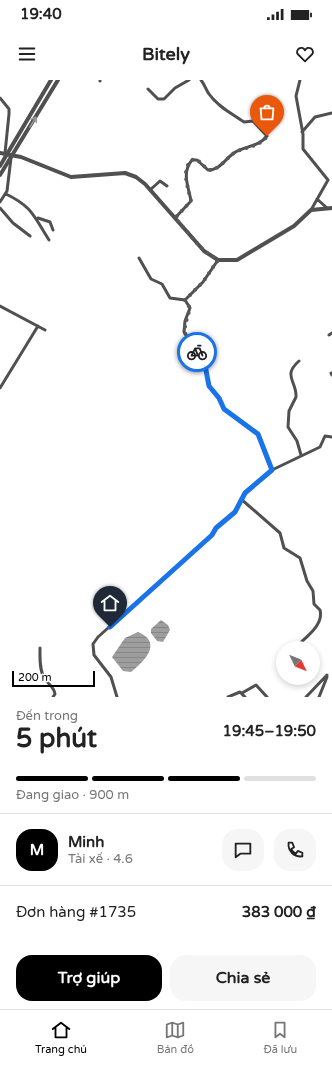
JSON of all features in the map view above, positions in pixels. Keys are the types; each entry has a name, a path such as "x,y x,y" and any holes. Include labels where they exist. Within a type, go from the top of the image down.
{"street":[{"path":"4,153 51,80"},
{"path":"0,175 58,80"},
{"path":"148,89 158,99 164,99 175,88 189,80"},
{"path":"175,218 191,201 186,180 188,166 192,160 197,160 208,170 213,170 234,153 251,147 267,136 253,121 244,122 236,115 227,112 208,94 207,86 201,80"},
{"path":"4,153 76,178 128,173 136,177 150,190 204,251 218,260 236,260 294,226 311,210 327,185 328,180 303,149 302,132 296,96 300,80"},
{"path":"0,98 9,109 10,114 4,153 0,166"},
{"path":"302,132 314,117 332,113"},
{"path":"0,202 6,194 12,157"},
{"path":"150,190 160,181 167,186"},
{"path":"6,194 21,202 38,218 49,240"},
{"path":"317,199 330,208"},
{"path":"0,208 13,223 30,236"},
{"path":"311,210 330,208"},
{"path":"38,218 50,222 52,230"},
{"path":"139,258 152,281 162,284 170,298 185,300"},
{"path":"185,300 203,282 218,260"},
{"path":"185,300 190,308 184,327 190,344 204,362 209,386 219,398 224,409 258,434 272,470"},
{"path":"0,306 46,330"},
{"path":"0,388 38,326"},
{"path":"299,361 292,369 290,378 296,397 289,411 288,427 297,441 301,455"},
{"path":"117,697 111,677 94,655 93,644 98,637 212,535 216,528 235,512 245,493 272,470 322,445 325,436 332,437"},
{"path":"241,499 280,533 284,548 300,558 307,581 313,591 314,604 320,610 321,619 302,641"},
{"path":"40,648 39,661 43,676 54,689 55,694 53,697"},
{"path":"327,675 332,676"},
{"path":"306,697 327,675"},
{"path":"319,697 327,675"},
{"path":"228,697 237,692 242,693 256,685 267,697"},
{"path":"315,688 321,692"},
{"path":"242,693 244,697"}],"shaded area":[{"path":"161,620 168,625 170,630 163,642 157,641 151,633 151,629"},
{"path":"138,632 145,636 149,641 149,652 142,663 131,672 123,671 112,657 125,638"}],"way so far":[{"path":"197,352 190,344 184,332 185,321 190,310 190,306 185,300 203,282 218,260 204,251 175,218 191,201 186,185 188,166 194,159 200,162 206,169 213,170 222,165 234,153 251,147 267,136"}],"route":[{"path":"110,627 212,535 216,528 235,512 245,493 272,470 258,434 224,409 219,398 209,386 204,362 197,352"}]}
